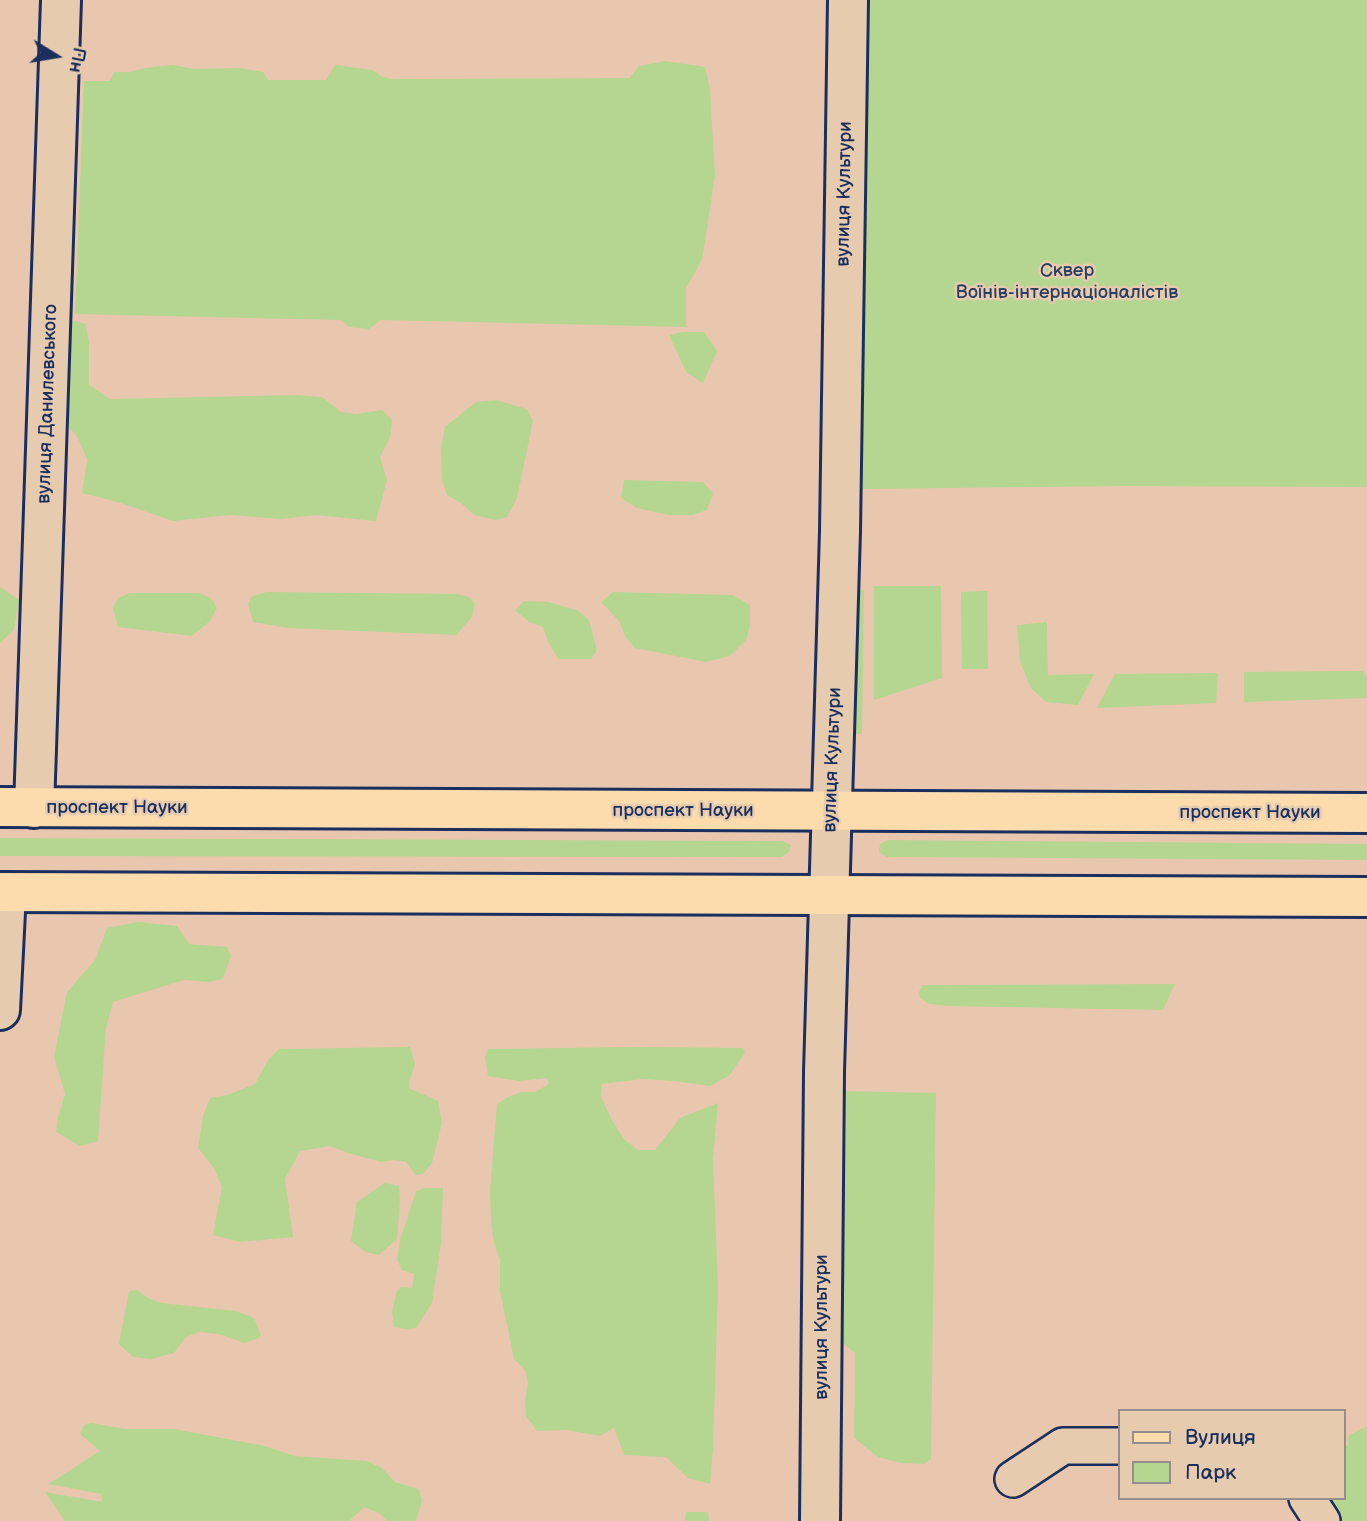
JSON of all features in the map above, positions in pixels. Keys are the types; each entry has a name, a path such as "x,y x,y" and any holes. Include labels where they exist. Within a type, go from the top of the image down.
{"main road":[{"name":"проспект Науки","path":"17,807 1367,813"},
{"path":"3,892 1367,897"}],"street":[{"name":"вулиця Данилевського","path":"17,807 61,0"},
{"name":"вулиця Культури","path":"820,1521 824,1072 840,531 848,0"},
{"path":"0,1010 3,892"},
{"path":"1013,1479 1063,1446 1118,1446"},
{"path":"1308,1500 1322,1521"}],"green space":[{"name":"Сквер Воїнів-інтернаціоналістів","path":"860,0 1367,0 1367,487 859,489 864,219 850,171 866,139 868,48 861,47"},
{"path":"665,61 705,67 710,89 715,176 702,260 686,288 686,327 381,320 369,329 349,327 340,320 75,314 84,81 110,81 114,72 172,65 195,69 240,68 263,72 268,80 326,80 335,65 373,70 382,77 393,79 630,78 639,66"},
{"path":"75,321 85,324 89,341 89,385 110,399 298,395 322,397 341,412 357,414 382,410 392,420 390,437 380,457 387,480 376,521 316,515 281,519 230,515 173,521 82,493 87,460 78,438 59,415 59,326"},
{"path":"704,332 717,351 703,383 686,372 669,335"},
{"path":"496,400 527,409 533,421 517,498 507,517 495,520 474,515 447,495 442,480 441,448 445,427 476,402"},
{"path":"624,480 703,482 713,493 707,510 693,515 668,515 637,508 621,498"},
{"path":"874,586 941,586 942,678 874,700"},
{"path":"0,587 19,600 14,630 0,643"},
{"path":"842,590 864,590 862,734 840,734"},
{"path":"987,591 988,669 962,669 961,592"},
{"path":"267,592 457,594 469,597 475,603 472,617 456,635 288,628 253,622 248,604 252,596"},
{"path":"613,592 733,595 750,605 750,625 746,640 730,656 706,662 635,648 625,636 619,621 601,602"},
{"path":"130,593 199,593 211,598 217,608 210,621 192,636 118,627 113,608 118,598"},
{"path":"524,601 548,602 577,610 589,620 597,650 591,659 558,659 543,627 529,622 515,610"},
{"path":"1047,622 1048,675 1094,674 1078,705 1046,702 1031,688 1020,662 1017,625"},
{"path":"1363,671 1367,679 1367,698 1244,702 1244,672"},
{"path":"1218,673 1216,703 1097,708 1115,674"},
{"path":"0,838 782,841 791,845 789,852 782,857 0,856"},
{"path":"888,840 1367,844 1367,860 887,857 879,852 880,844"},
{"path":"138,922 177,926 189,944 227,947 231,956 223,979 209,982 184,980 113,1002 106,1028 98,1141 80,1146 56,1132 65,1094 54,1057 67,992 95,960 107,928"},
{"path":"1175,984 1163,1010 949,1006 929,1004 920,998 919,992 922,985"},
{"path":"410,1047 415,1064 409,1088 438,1101 442,1123 432,1163 423,1174 416,1175 406,1162 381,1162 330,1146 300,1151 285,1179 293,1237 241,1242 213,1235 222,1187 214,1168 198,1148 203,1116 210,1098 227,1095 255,1084 268,1060 279,1049"},
{"path":"743,1048 745,1053 729,1076 710,1086 642,1079 602,1084 601,1097 612,1120 624,1139 638,1150 655,1150 680,1118 718,1103 713,1159 718,1288 710,1484 688,1478 666,1457 624,1455 614,1428 600,1436 567,1430 537,1431 526,1416 528,1382 525,1370 514,1359 500,1291 500,1260 494,1243 490,1191 497,1104 510,1096 535,1092 549,1084 547,1078 519,1081 488,1076 485,1057 488,1049"},
{"path":"840,1091 936,1093 931,1459 924,1464 901,1463 878,1457 854,1438 855,1353 835,1337"},
{"path":"384,1183 399,1186 400,1200 397,1239 379,1255 365,1252 351,1241 357,1202"},
{"path":"443,1188 441,1243 432,1303 416,1328 394,1327 392,1312 396,1293 401,1287 412,1288 414,1274 402,1270 397,1260 400,1240 416,1191"},
{"path":"137,1290 161,1303 236,1311 254,1318 261,1335 244,1343 219,1334 199,1332 186,1337 174,1353 151,1359 133,1357 119,1344 129,1291"},
{"path":"92,1423 125,1429 174,1429 265,1446 295,1456 367,1461 382,1468 395,1482 419,1489 422,1501 416,1521 387,1521 379,1513 364,1507 349,1521 65,1521 45,1492 102,1502 101,1494 48,1484 100,1451 80,1434 84,1425"},
{"path":"1367,1426 1367,1521 1331,1521 1324,1500 1346,1500 1348,1436"},
{"path":"686,1512 708,1512 709,1521 685,1521"}]}
